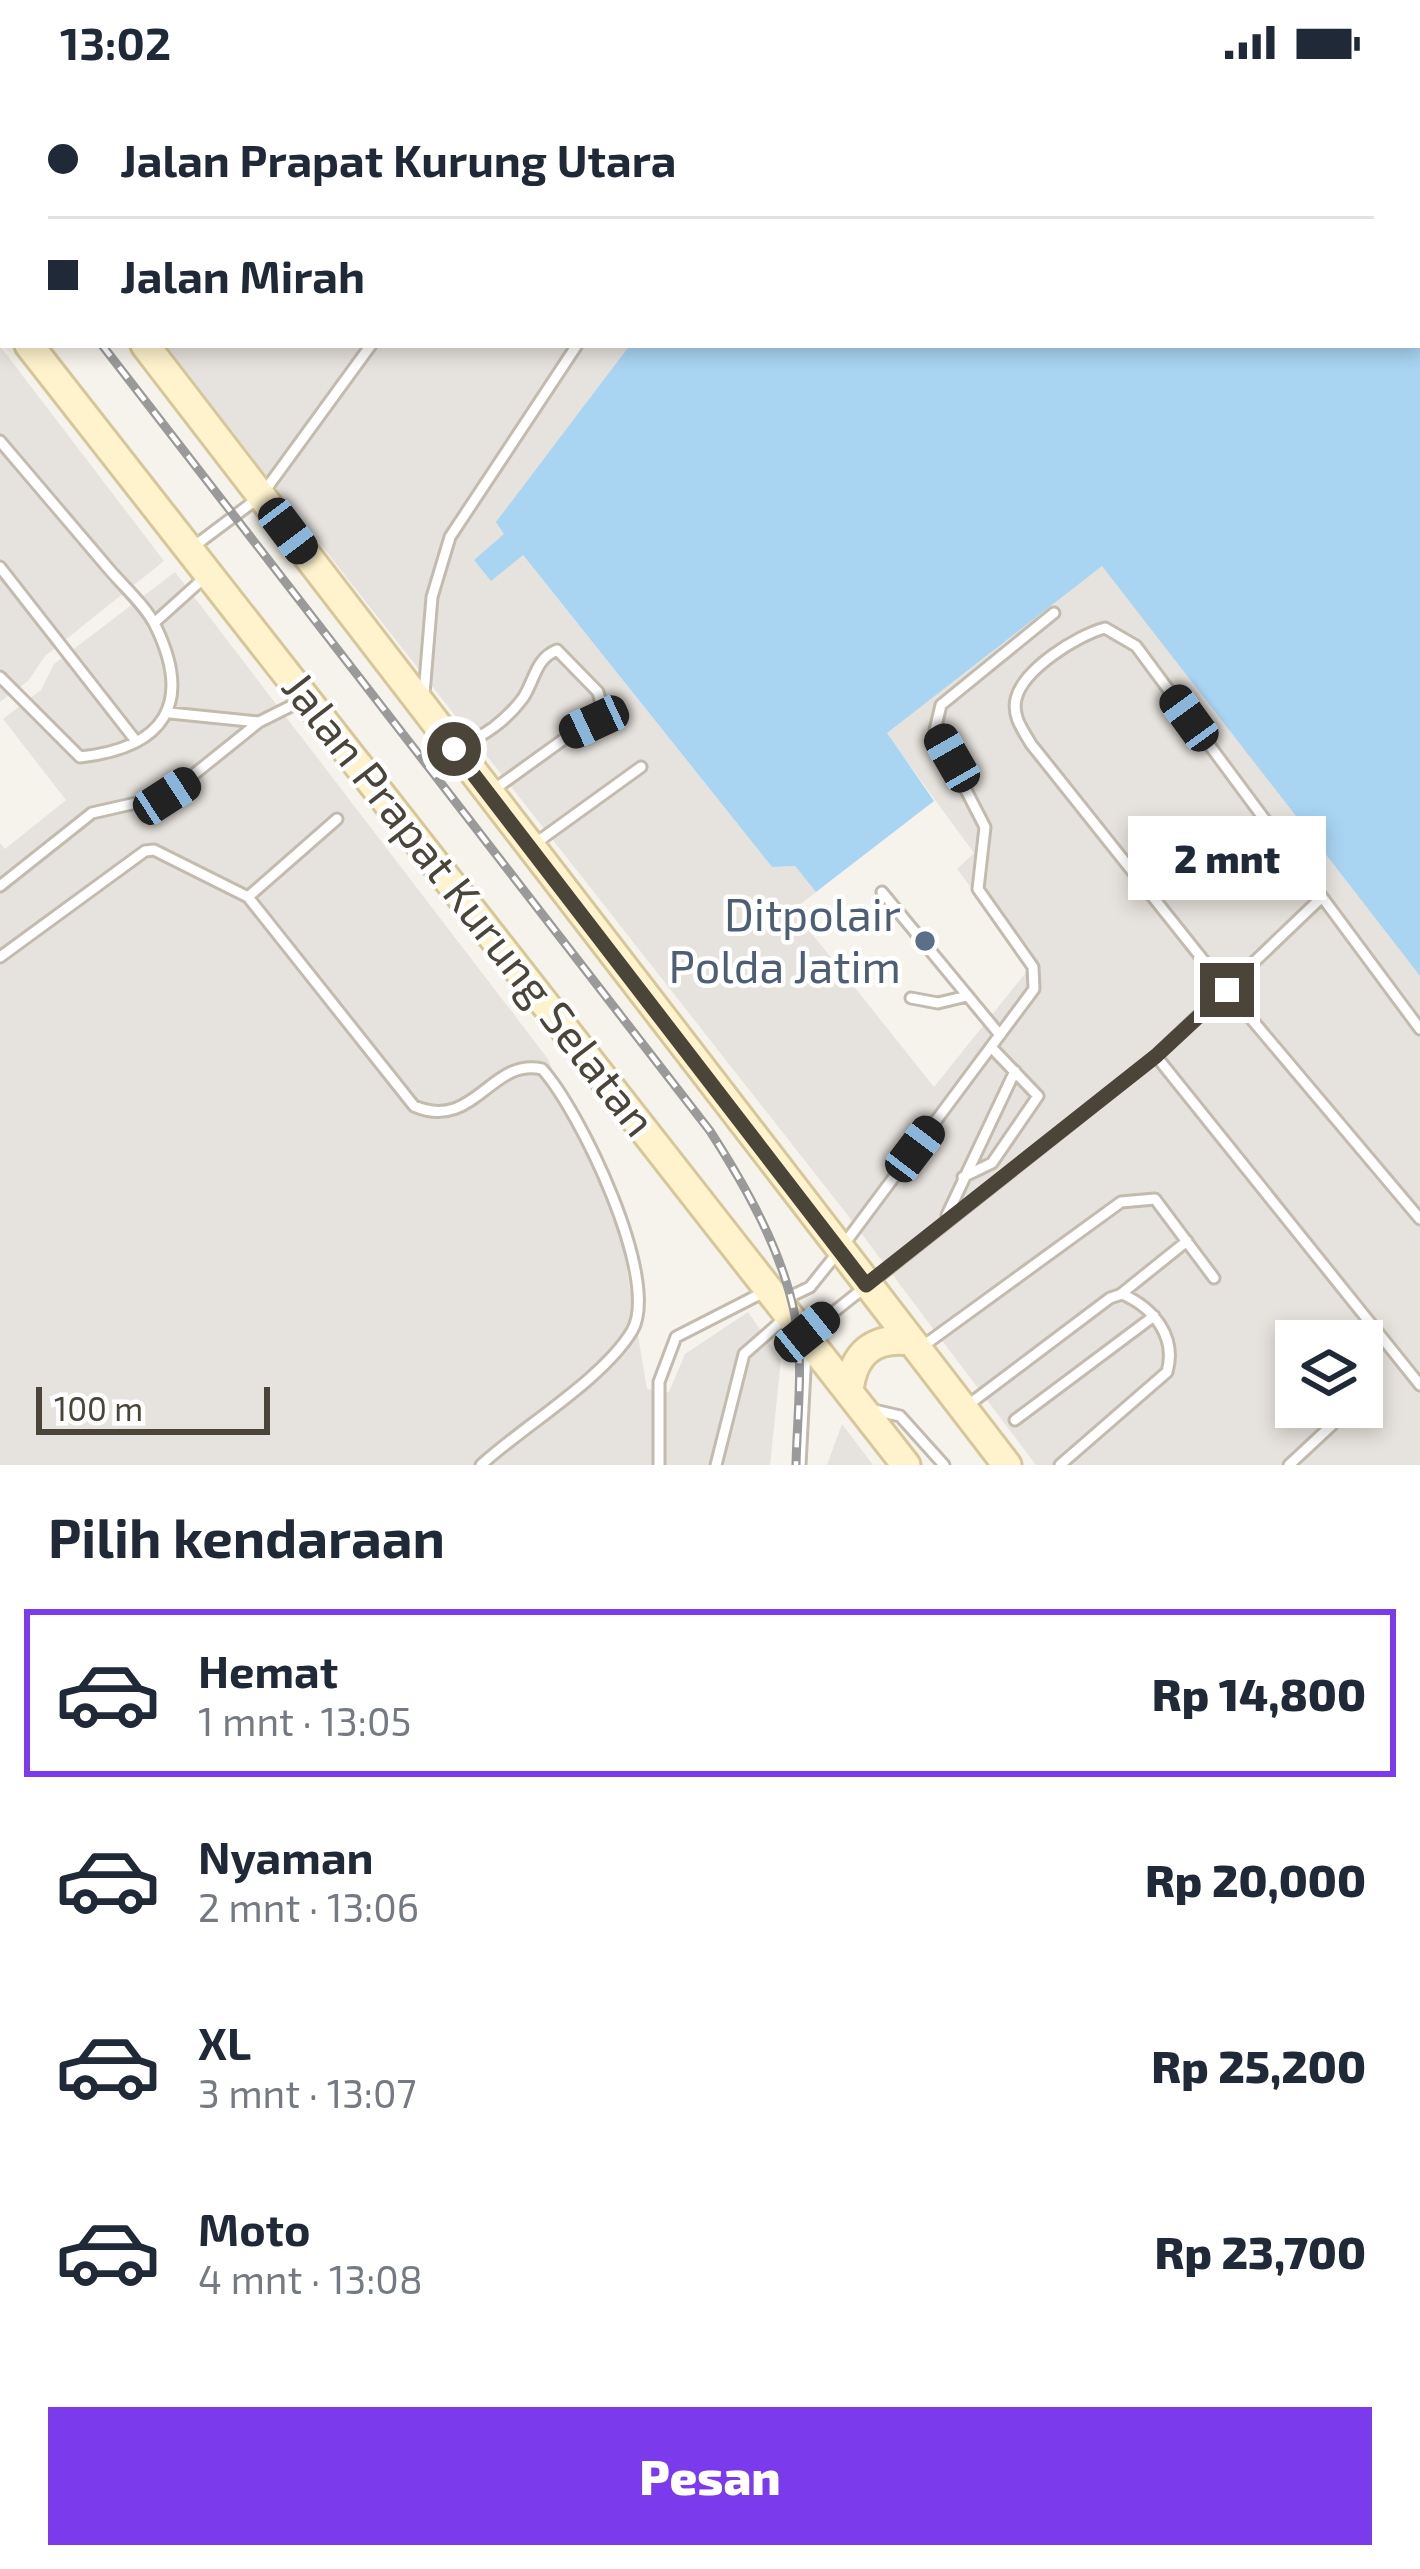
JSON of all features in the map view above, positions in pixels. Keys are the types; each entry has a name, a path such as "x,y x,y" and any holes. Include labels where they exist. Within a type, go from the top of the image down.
{"street":[{"name":"Jalan Prapat Kurung Selatan","path":"31,348 906,1465"},
{"path":"147,348 1007,1465"},
{"path":"856,1400 859,1356 877,1342 915,1345"}],"lane":[{"path":"0,86 0,103"},
{"path":"188,550 261,496 369,348"},
{"path":"422,708 433,597 450,537 493,464 575,348"},
{"path":"0,440 154,623 174,691 170,713 136,741 120,750 80,757 0,676"},
{"path":"0,567 136,741"},
{"path":"154,623 208,575"},
{"path":"716,1465 744,1354 839,1251 1036,980 975,880 985,826 935,730 934,717 941,705 1054,613"},
{"path":"1420,1029 1122,634 1106,628 1087,632 1026,680 1016,698 1016,718 1031,744 1227,990 1420,1219"},
{"path":"454,749 499,725 524,696 541,661 557,650 598,692 603,711 594,722 557,741 489,794"},
{"path":"0,886 92,813 167,796 259,722 307,698"},
{"path":"170,713 259,722"},
{"path":"530,848 640,767"},
{"path":"248,897 337,819"},
{"path":"0,957 145,851 154,850 248,897 414,1106 442,1114 456,1111 504,1077 529,1066 542,1069 610,1188 635,1280 638,1315 631,1332 599,1366 482,1465"},
{"path":"882,892 1000,1035"},
{"path":"659,1465 659,1382 676,1337 866,1285 1156,1056 1321,898"},
{"path":"911,998 938,1003 967,996"},
{"path":"963,1177 992,1163 1037,1101 1035,1090 991,1047"},
{"path":"1156,1056 1420,1384"},
{"path":"945,1220 1015,1071"},
{"path":"915,1345 1120,1202 1155,1199 1214,1278"},
{"path":"964,1408 1187,1241"},
{"path":"1060,1465 1167,1372 1172,1355 1168,1338 1154,1316 1135,1300 1119,1295"},
{"path":"788,1309 800,1465"},
{"path":"1015,1420 1154,1316"},
{"path":"856,1400 900,1416 944,1465"},
{"path":"1289,1465 1329,1428"}],"shaded area":[{"path":"2,348 164,561 45,656 28,681 0,702"},
{"path":"166,348 628,348 497,522 505,534 474,560 522,554 772,867 795,866 816,892 793,910 934,1087 1031,966 957,869 974,853 886,733 1102,565 1420,976 1420,1465 1036,1465 846,1213"},
{"path":"175,572 548,1059 619,1224 647,1389 669,1392 685,1354 748,1312 781,1360 770,1465 0,1465 0,843 5,849 66,800 3,719 41,690 54,664"},
{"path":"842,1424 873,1465 827,1465"}],"water":[{"path":"628,348 1420,348 1420,976 1102,566 887,733 934,801 816,892 795,866 772,867 523,555 491,581 474,560 504,534 496,522"}],"railway":[{"path":"104,348 710,1131 772,1243 789,1291 800,1371 796,1465"}],"place":[{"name":"Ditpolair Polda Jatim","path":"925,941"}],"route":[{"path":"454,749 866,1285 1156,1056 1227,990"}]}
